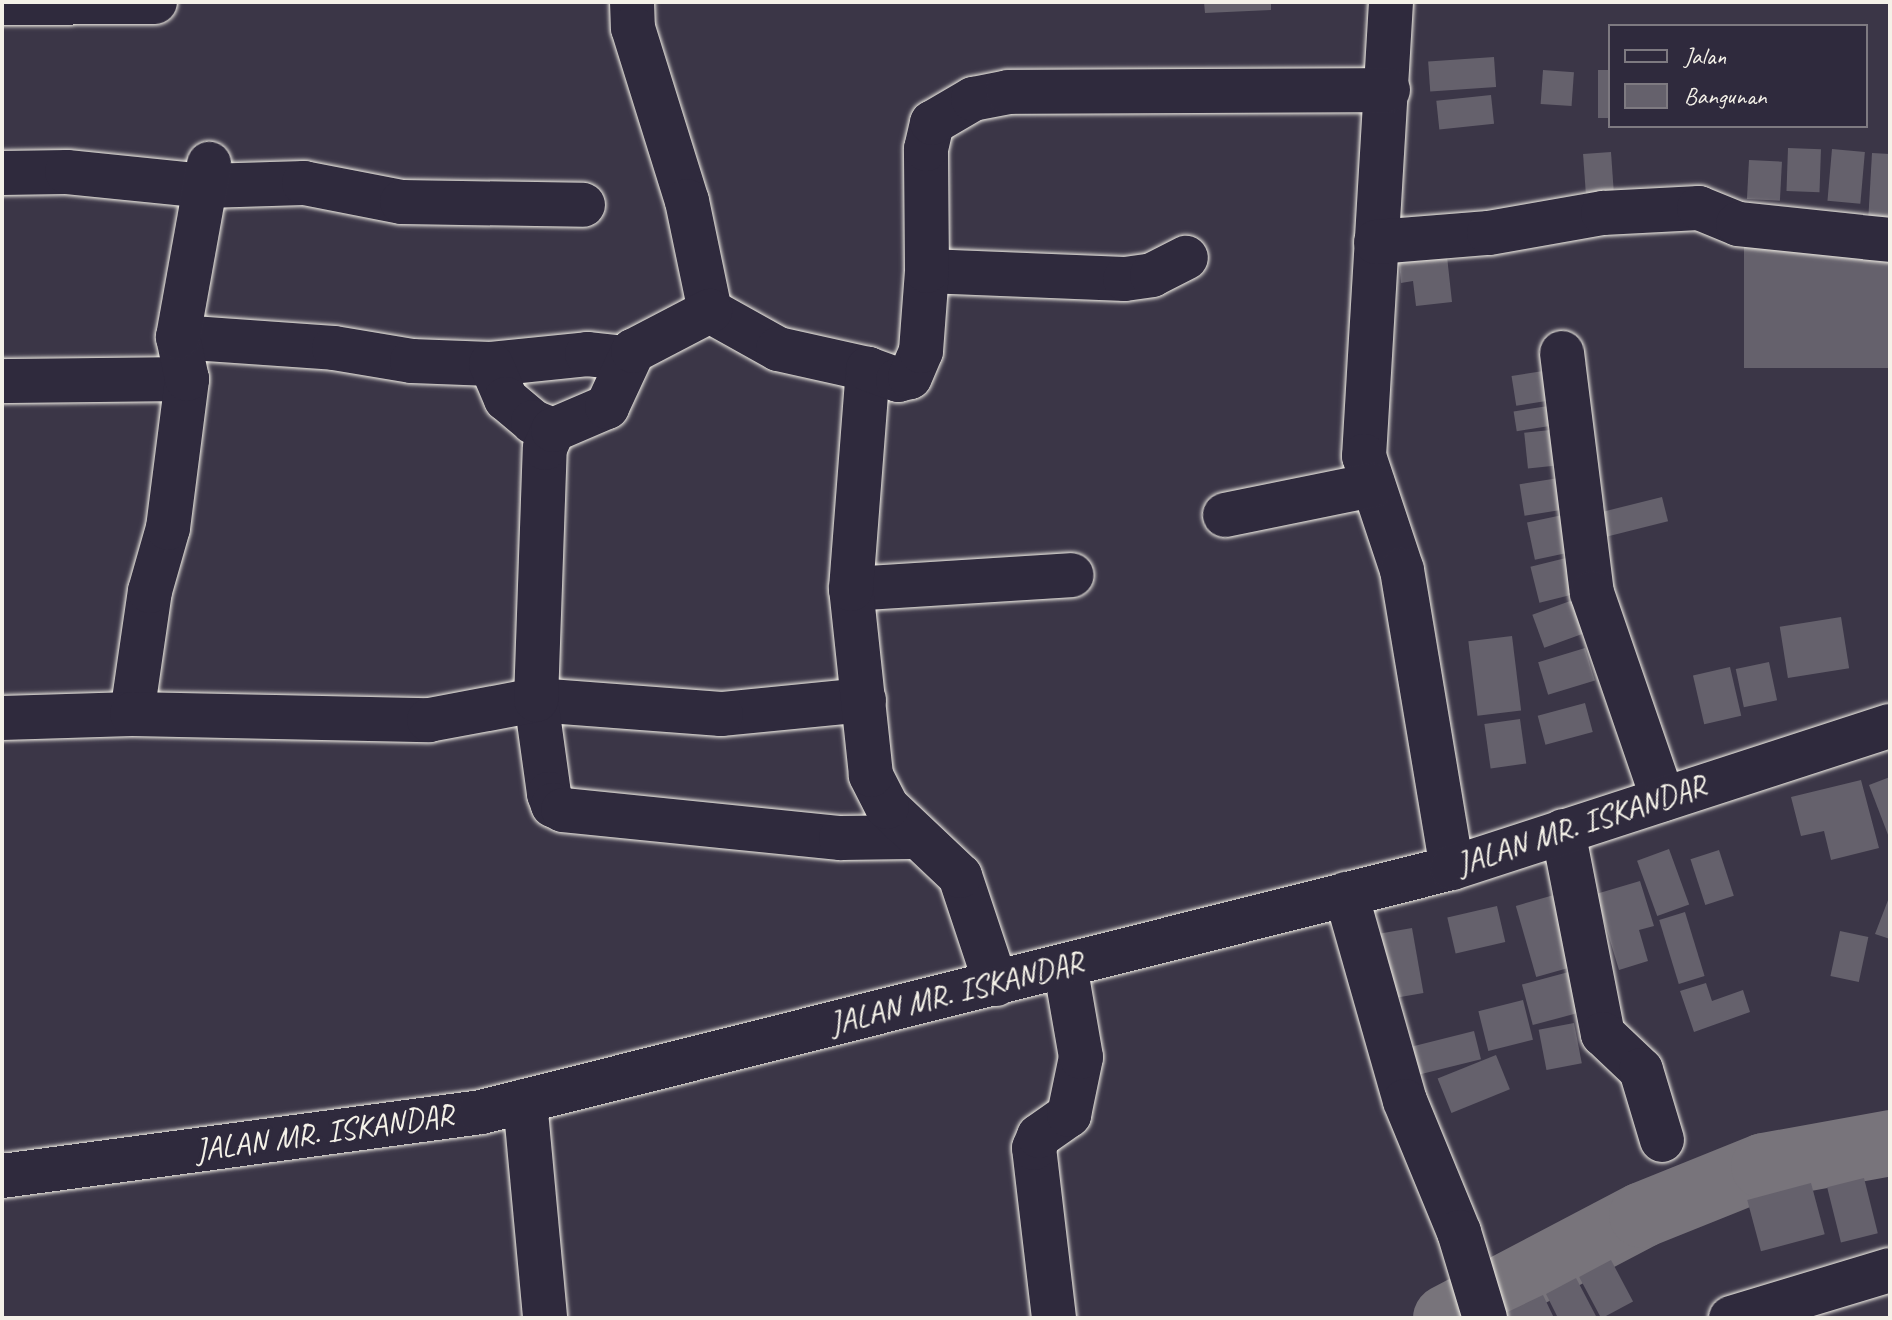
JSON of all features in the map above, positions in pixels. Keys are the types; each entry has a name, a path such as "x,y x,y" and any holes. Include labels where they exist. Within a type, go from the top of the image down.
{"street":[{"path":"2,3 155,2"},
{"path":"632,2 633,28 687,201 710,311 778,349 868,369 898,380 917,369 927,271 926,149 932,123 973,99 1008,92 1388,90"},
{"path":"1391,2 1364,456 1402,570 1452,868"},
{"path":"2,173 207,175 304,183 402,202 583,205"},
{"path":"132,714 150,591 168,528 183,358 207,175"},
{"path":"1376,242 1489,233 1603,213 1699,208 1738,224 1890,240"},
{"path":"927,271 1125,279 1152,275 1186,258"},
{"path":"491,364 506,399 533,422 553,430 607,407 626,358 647,340 710,311"},
{"path":"1562,353 1592,593 1663,799"},
{"path":"2,381 183,358 491,364 587,354 626,358"},
{"path":"868,369 851,589 871,775 887,807 913,837 960,876 996,984"},
{"path":"553,430 543,463 536,700 549,794 557,808 841,838 913,837"},
{"path":"1225,515 1373,485"},
{"path":"851,589 1072,575"},
{"path":"2,718 132,714 429,720 536,700 721,714 864,700"},
{"name":"JALAN MR. ISKANDAR","path":"2,1176 481,1112 1452,868 1890,726"},
{"path":"1563,831 1603,1034 1641,1070 1662,1140"},
{"path":"1346,894 1405,1101 1459,1232 1485,1318"},
{"path":"1054,1318 1034,1148 1039,1136 1069,1115 1081,1057 1065,965"},
{"path":"525,1101 545,1318"},
{"path":"1731,1318 1890,1270"}],"building":[{"path":"1204,2 1271,2 1271,10 1205,13"},
{"path":"1494,57 1496,87 1430,92 1428,62"},
{"path":"1543,70 1574,72 1572,106 1541,104"},
{"path":"1598,70 1608,70 1608,118 1598,118"},
{"path":"1491,95 1494,124 1439,130 1436,101"},
{"path":"1788,148 1821,149 1819,192 1786,191"},
{"path":"1832,149 1865,152 1860,204 1827,201"},
{"path":"1611,152 1614,194 1586,196 1583,154"},
{"path":"1872,153 1890,154 1890,225 1868,223"},
{"path":"1749,160 1782,162 1780,201 1747,199"},
{"path":"1445,238 1452,302 1416,306 1413,281 1401,283 1399,261"},
{"path":"1744,246 1890,246 1890,368 1744,368"},
{"path":"1556,369 1561,399 1516,406 1512,376"},
{"path":"1561,404 1564,424 1517,431 1514,412"},
{"path":"1560,429 1564,465 1528,469 1524,433"},
{"path":"1565,477 1570,509 1525,516 1520,484"},
{"path":"1662,497 1668,521 1593,540 1587,516"},
{"path":"1572,513 1580,550 1535,560 1527,523"},
{"path":"1578,555 1587,591 1539,603 1530,567"},
{"path":"1584,596 1596,629 1544,648 1532,615"},
{"path":"1841,617 1849,668 1788,678 1780,627"},
{"path":"1512,636 1521,710 1477,716 1468,641"},
{"path":"1585,648 1595,681 1548,695 1538,662"},
{"path":"1769,662 1777,700 1744,707 1736,669"},
{"path":"1730,667 1741,716 1704,724 1693,676"},
{"path":"1585,703 1593,732 1545,745 1538,716"},
{"path":"1520,719 1526,764 1491,769 1484,724"},
{"path":"1890,777 1890,840 1869,785"},
{"path":"1861,780 1879,848 1831,860 1824,831 1801,836 1791,797"},
{"path":"1669,849 1689,904 1657,916 1637,861"},
{"path":"1719,850 1734,896 1705,905 1690,859"},
{"path":"1640,881 1654,926 1639,930 1648,961 1619,970 1596,894"},
{"path":"1561,893 1581,964 1536,977 1516,906"},
{"path":"1890,895 1890,939 1875,934"},
{"path":"1497,906 1505,942 1456,954 1447,917"},
{"path":"1685,912 1705,976 1679,984 1659,920"},
{"path":"1412,928 1423,993 1383,1000 1372,935"},
{"path":"1840,931 1868,937 1859,982 1830,976"},
{"path":"1576,970 1587,1011 1533,1025 1522,984"},
{"path":"1706,983 1712,1001 1743,990 1750,1012 1694,1032 1680,991"},
{"path":"1523,1000 1533,1040 1488,1051 1478,1011"},
{"path":"1574,1023 1582,1063 1546,1070 1539,1030"},
{"path":"1474,1031 1481,1059 1408,1077 1401,1049"},
{"path":"1496,1055 1510,1089 1451,1113 1438,1079"},
{"path":"1864,1178 1878,1233 1841,1242 1827,1187"},
{"path":"1811,1183 1825,1234 1761,1251 1747,1200"},
{"path":"1611,1260 1633,1301 1601,1318 1579,1277"},
{"path":"1576,1278 1597,1318 1558,1318 1546,1294"},
{"path":"1543,1295 1554,1318 1495,1318"}],"waterway":[{"path":"1446,1318 1642,1215 1764,1166 1890,1143"}]}
